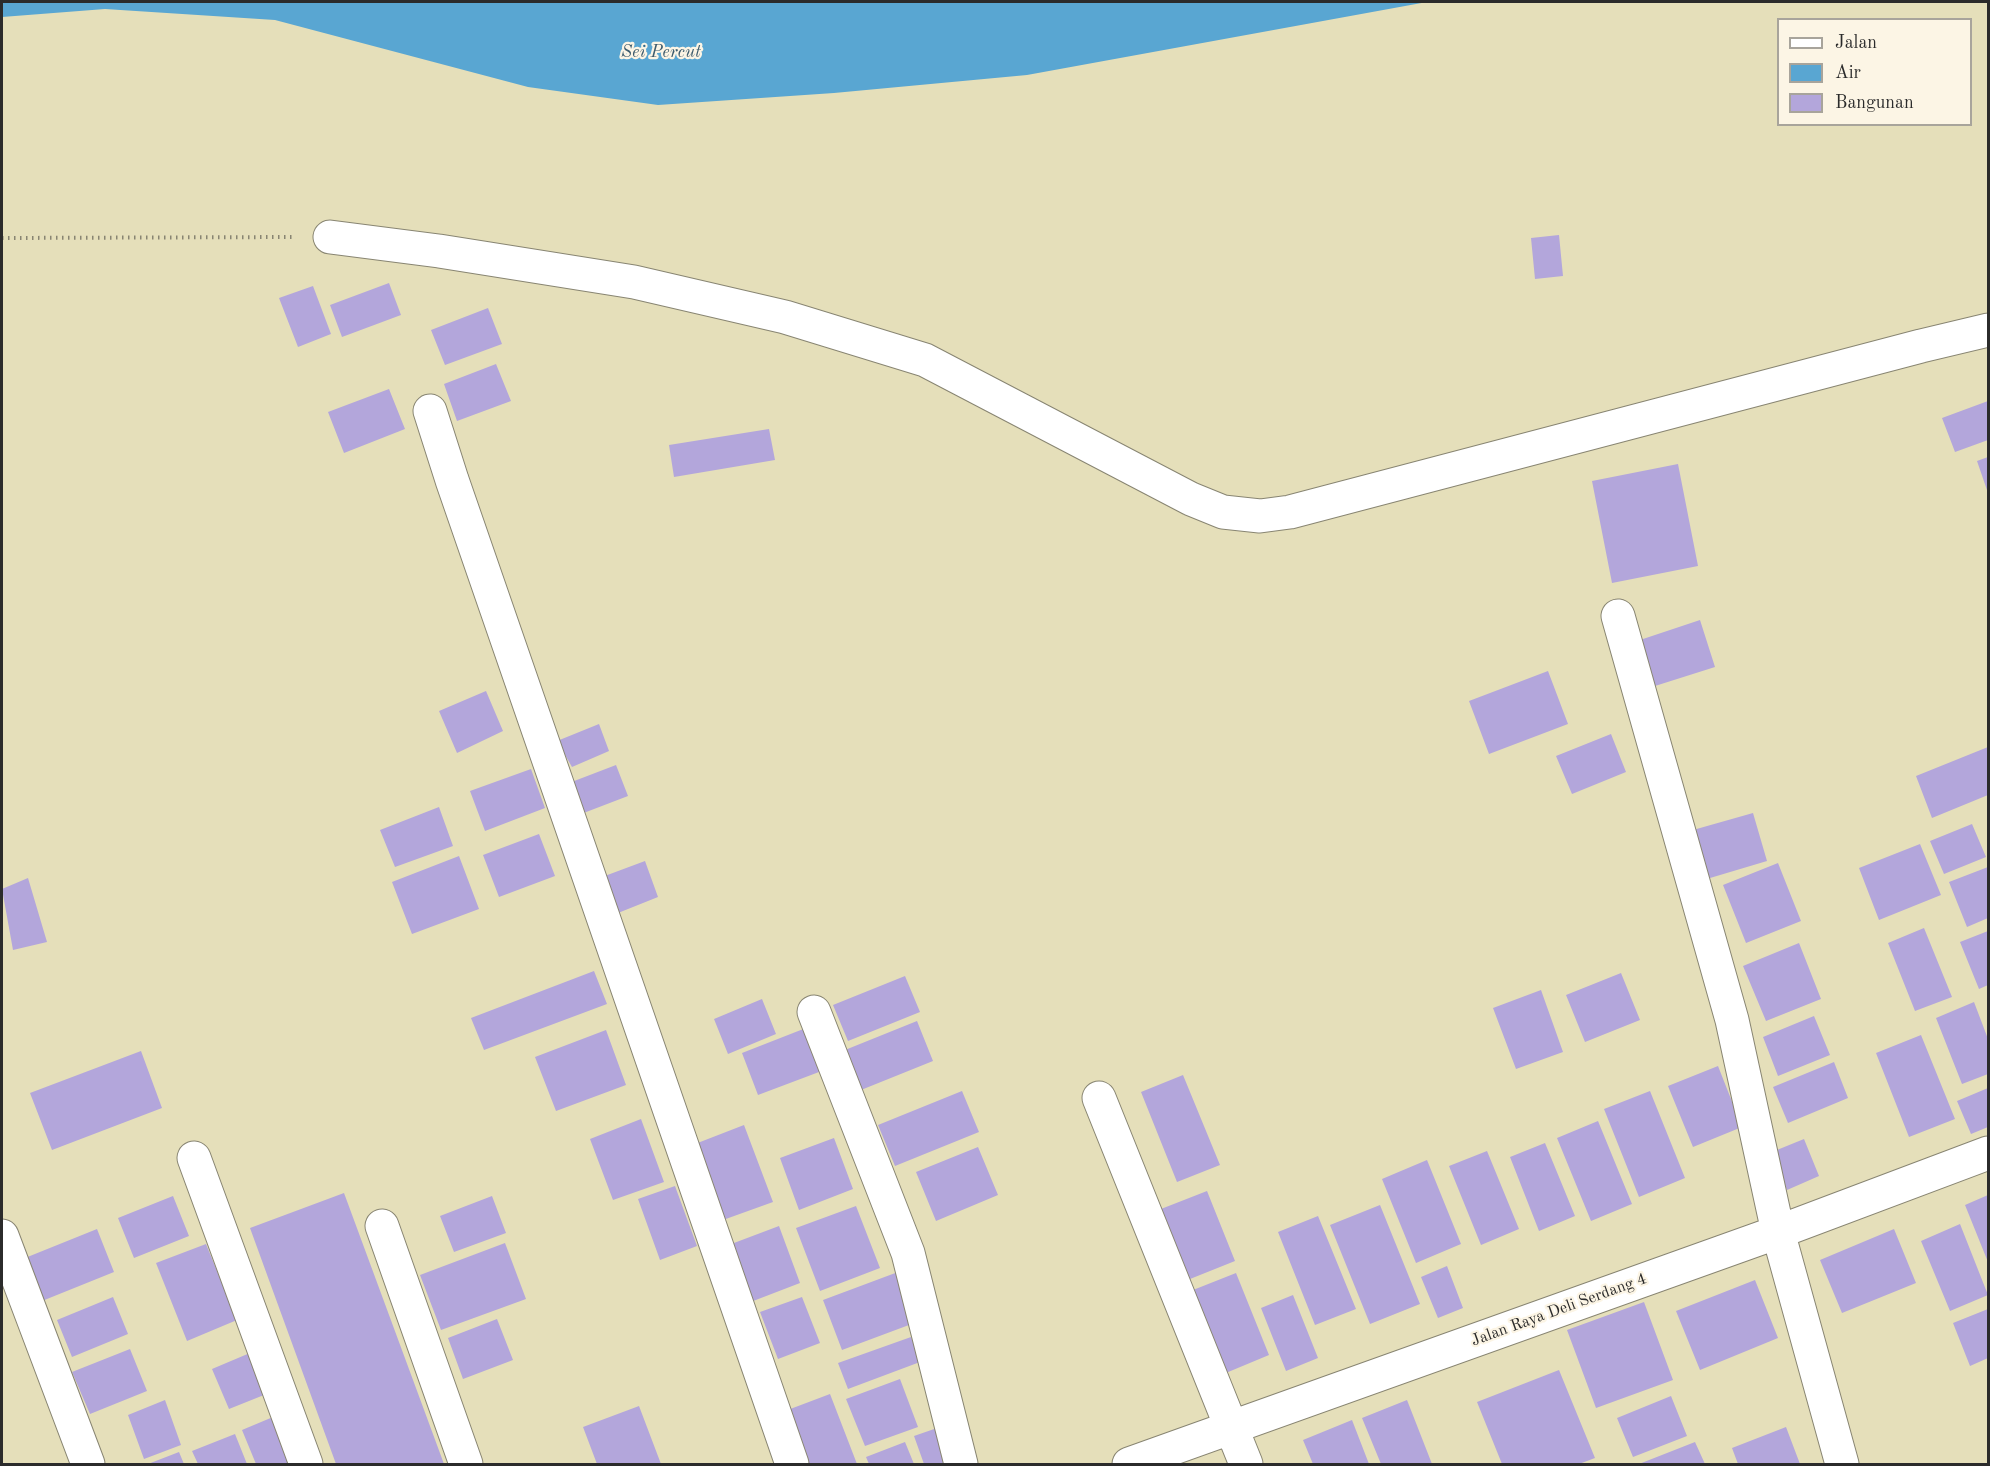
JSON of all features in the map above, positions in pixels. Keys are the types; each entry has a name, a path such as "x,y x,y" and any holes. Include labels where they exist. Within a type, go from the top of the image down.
{"street":[{"path":"330,237 439,251 634,282 785,317 925,360 1191,499 1223,512 1260,516 1290,512 1989,330"},
{"path":"430,411 792,1464"},
{"path":"1618,616 1732,1020 1778,1232 1842,1464"},
{"path":"814,1012 908,1253 961,1464"},
{"path":"1099,1098 1246,1464"},
{"name":"Jalan Raya Deli Serdang 4","path":"1129,1464 1778,1232 1989,1153"},
{"path":"194,1158 306,1464"},
{"path":"382,1226 466,1464"},
{"path":"2,1236 88,1464"}],"path":[{"path":"2,238 330,237"}],"water":[{"name":"Sei Percut","path":"2,2 1427,2 1027,75 834,93 658,105 528,87 275,20 105,9 2,17"}],"building":[{"path":"1559,235 1563,276 1535,279 1531,238"},
{"path":"389,283 401,315 342,337 330,305"},
{"path":"313,286 331,334 298,347 279,298"},
{"path":"488,308 502,344 445,365 431,330"},
{"path":"496,364 511,401 457,421 444,384"},
{"path":"389,389 405,429 344,453 328,412"},
{"path":"1988,401 1988,440 1955,452 1942,418"},
{"path":"769,429 775,460 674,477 669,445"},
{"path":"1988,457 1988,493 1977,461"},
{"path":"1678,464 1698,566 1612,583 1592,481"},
{"path":"1700,620 1715,667 1655,686 1640,640"},
{"path":"1548,671 1568,724 1489,754 1469,701"},
{"path":"486,691 503,731 457,753 439,711"},
{"path":"599,724 609,751 572,767 557,741"},
{"path":"1611,734 1626,772 1572,794 1556,756"},
{"path":"1988,747 1988,795 1932,818 1916,776"},
{"path":"616,765 628,796 581,814 569,783"},
{"path":"531,769 545,808 485,831 470,791"},
{"path":"439,807 453,846 395,867 380,830"},
{"path":"1753,813 1767,861 1700,881 1686,832"},
{"path":"1972,824 1986,857 1944,874 1930,841"},
{"path":"539,834 555,876 499,897 483,855"},
{"path":"1920,844 1941,895 1879,920 1859,868"},
{"path":"459,856 479,909 412,934 392,882"},
{"path":"645,861 658,897 608,917 594,880"},
{"path":"1778,863 1801,921 1746,943 1723,885"},
{"path":"1988,867 1988,918 1967,927 1949,882"},
{"path":"28,878 47,942 13,950 2,889"},
{"path":"1924,928 1952,997 1915,1011 1888,943"},
{"path":"1988,931 1988,985 1979,989 1960,942"},
{"path":"1799,943 1821,999 1766,1021 1743,966"},
{"path":"594,971 607,1004 484,1050 471,1018"},
{"path":"1621,973 1640,1020 1585,1042 1566,995"},
{"path":"905,976 920,1012 848,1041 833,1005"},
{"path":"1541,990 1563,1052 1516,1069 1493,1008"},
{"path":"762,999 776,1034 728,1054 714,1019"},
{"path":"1974,1002 1988,1039 1988,1074 1962,1084 1936,1018"},
{"path":"1814,1016 1830,1055 1778,1076 1763,1037"},
{"path":"917,1021 933,1061 861,1090 845,1050"},
{"path":"811,1026 827,1069 758,1095 742,1053"},
{"path":"606,1030 626,1085 556,1111 535,1057"},
{"path":"1921,1035 1955,1119 1909,1137 1876,1053"},
{"path":"141,1051 162,1108 52,1150 30,1093"},
{"path":"1834,1062 1848,1098 1788,1123 1773,1087"},
{"path":"1718,1066 1742,1127 1693,1147 1668,1086"},
{"path":"1183,1075 1220,1165 1177,1182 1141,1092"},
{"path":"1988,1088 1988,1127 1971,1134 1957,1101"},
{"path":"962,1091 979,1132 895,1166 878,1125"},
{"path":"1650,1091 1685,1178 1639,1197 1604,1109"},
{"path":"641,1119 664,1182 613,1200 590,1139"},
{"path":"1598,1121 1632,1204 1591,1221 1557,1138"},
{"path":"744,1125 773,1202 723,1220 695,1144"},
{"path":"834,1138 853,1189 799,1210 780,1158"},
{"path":"1804,1139 1819,1176 1787,1190 1772,1152"},
{"path":"1545,1143 1575,1216 1539,1231 1510,1157"},
{"path":"978,1147 998,1195 936,1221 916,1172"},
{"path":"1487,1151 1519,1229 1481,1245 1449,1166"},
{"path":"1427,1160 1461,1244 1416,1263 1382,1179"},
{"path":"675,1186 697,1246 660,1260 638,1199"},
{"path":"1207,1191 1235,1261 1190,1279 1161,1209"},
{"path":"344,1193 444,1464 336,1464 250,1228"},
{"path":"1988,1195 1988,1262 1965,1205"},
{"path":"173,1196 189,1236 134,1258 118,1218"},
{"path":"492,1196 506,1233 454,1252 440,1216"},
{"path":"1380,1205 1420,1304 1370,1324 1330,1225"},
{"path":"856,1206 880,1268 820,1291 796,1228"},
{"path":"1318,1216 1356,1309 1315,1325 1278,1232"},
{"path":"1960,1224 1988,1295 1950,1311 1921,1241"},
{"path":"779,1226 800,1283 748,1303 726,1246"},
{"path":"97,1229 114,1272 42,1301 25,1258"},
{"path":"1894,1229 1916,1283 1842,1313 1820,1260"},
{"path":"505,1243 526,1299 441,1330 420,1275"},
{"path":"206,1244 237,1320 187,1341 156,1263"},
{"path":"1447,1266 1463,1308 1438,1318 1421,1277"},
{"path":"898,1272 917,1322 842,1350 823,1300"},
{"path":"1236,1273 1269,1355 1221,1375 1188,1292"},
{"path":"1755,1280 1778,1338 1700,1370 1676,1311"},
{"path":"1293,1295 1318,1358 1286,1371 1261,1308"},
{"path":"113,1297 128,1334 72,1357 57,1320"},
{"path":"802,1297 820,1343 778,1359 760,1312"},
{"path":"1644,1302 1673,1380 1596,1408 1567,1330"},
{"path":"1988,1309 1988,1358 1970,1366 1953,1323"},
{"path":"497,1319 513,1360 463,1379 448,1338"},
{"path":"911,1337 920,1362 848,1389 838,1363"},
{"path":"130,1349 147,1391 90,1414 72,1372"},
{"path":"257,1350 274,1391 229,1409 212,1369"},
{"path":"1559,1370 1595,1458 1579,1464 1502,1464 1477,1402"},
{"path":"900,1379 918,1427 865,1446 846,1399"},
{"path":"830,1394 857,1464 805,1464 785,1411"},
{"path":"1671,1396 1687,1436 1633,1457 1617,1418"},
{"path":"165,1400 181,1445 144,1459 128,1415"},
{"path":"1407,1400 1432,1464 1381,1464 1362,1418"},
{"path":"639,1406 661,1464 597,1464 583,1427"},
{"path":"273,1417 292,1464 256,1464 242,1430"},
{"path":"1352,1420 1369,1464 1313,1464 1303,1440"},
{"path":"940,1427 954,1464 924,1464 914,1436"},
{"path":"1786,1427 1800,1464 1738,1464 1732,1448"},
{"path":"235,1434 247,1464 198,1464 192,1451"},
{"path":"905,1442 914,1464 869,1464 866,1457"},
{"path":"1695,1442 1705,1464 1639,1464"},
{"path":"179,1452 184,1464 148,1464"}]}
